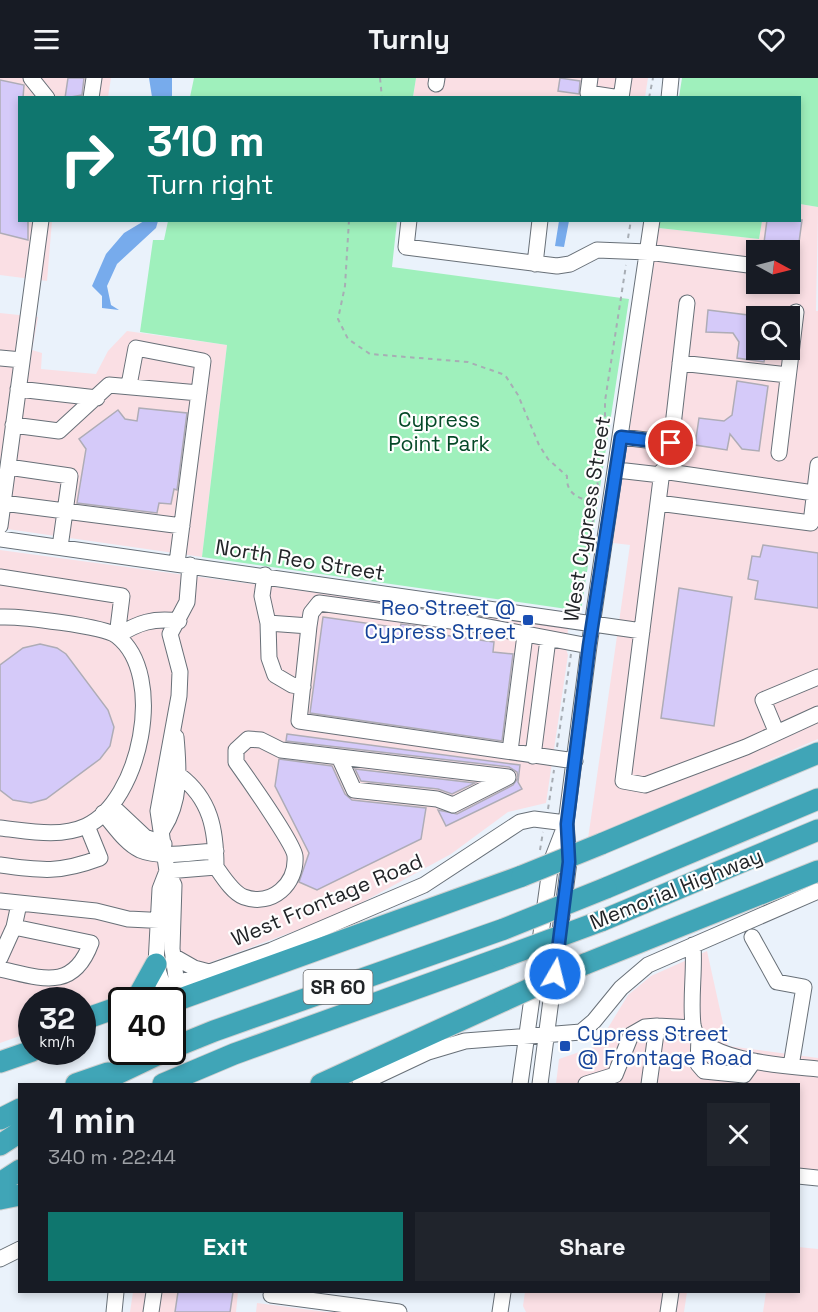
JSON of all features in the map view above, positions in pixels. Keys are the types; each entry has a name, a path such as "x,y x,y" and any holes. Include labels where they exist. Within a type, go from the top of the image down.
{"highway":[{"path":"186,988 270,968 522,876 818,753"},
{"name":"Memorial Highway","path":"186,1042 214,1030 504,929 818,799"},
{"name":"Memorial Highway","path":"165,1083 234,1054 601,921 818,830"},
{"path":"323,1083 585,964 818,871"},
{"path":"144,987 164,960"},
{"path":"0,1049 18,1043"},
{"path":"0,1062 18,1056"},
{"path":"79,1083 131,1065"},
{"path":"98,1083 134,1065"},
{"path":"0,1119 18,1110"},
{"path":"0,1145 18,1133"},
{"path":"0,1183 18,1171"},
{"path":"0,1199 18,1195"}],"street":[{"path":"31,78 45,96"},
{"path":"92,96 94,78"},
{"path":"590,78 588,93 608,96"},
{"path":"621,96 624,78"},
{"path":"669,96 671,78"},
{"path":"0,526 42,222"},
{"path":"409,222 406,247 535,264 556,266 570,264 597,250 648,252 746,265"},
{"path":"535,264 540,222"},
{"name":"West Cypress Street","path":"540,1083 569,862 567,824 589,646 617,470 652,222"},
{"path":"621,437 671,443 687,303"},
{"path":"129,385 136,348 203,362 182,526 187,602 170,634 180,672 158,812 167,871 160,889 167,921 164,960 170,987"},
{"path":"0,358 22,360"},
{"path":"779,453 790,360"},
{"path":"680,363 788,375"},
{"path":"14,425 59,431 109,385 199,393"},
{"path":"18,389 97,398"},
{"path":"658,503 810,523 818,465"},
{"path":"8,467 70,476 60,547"},
{"path":"617,470 661,475"},
{"path":"814,492 662,471 623,781 645,785 746,747 776,731 818,714"},
{"path":"3,503 182,526"},
{"name":"North Reo Street","path":"0,539 265,575 475,608 594,624 642,626"},
{"path":"265,575 262,596 268,623 269,658 275,675 292,685 303,687"},
{"path":"0,577 122,596 117,636"},
{"path":"368,609 371,592"},
{"path":"575,761 299,721 309,626 311,613 319,603 473,624 589,646"},
{"path":"473,624 475,608"},
{"path":"0,617 97,629 117,636 131,653 140,672 144,690 135,759 124,788 108,809 87,826 42,833 0,828"},
{"path":"117,636 147,620 156,618 178,621"},
{"path":"268,623 309,626"},
{"path":"510,751 525,635"},
{"path":"533,756 548,639"},
{"path":"776,731 763,700 818,677"},
{"path":"164,842 173,814 179,775 174,715"},
{"path":"179,775 193,785 208,808 216,851 216,867 243,897 262,900 282,893 293,875 295,854 236,762 236,750 248,739 261,740 281,750 508,777 453,805 437,799 354,790 339,757"},
{"path":"108,809 129,843 141,850 164,842 216,851"},
{"name":"West Frontage Road","path":"179,987 209,972 272,950 424,885 520,822 534,819 567,824"},
{"name":"West Cypress Street","path":"520,1083 551,862 567,824"},
{"path":"0,865 43,872 72,869 100,858 87,826"},
{"path":"167,871 216,867"},
{"path":"362,1083 447,1046 489,1038 581,1032 636,974 693,945 818,891"},
{"path":"0,901 167,921"},
{"path":"0,958 14,927 19,904"},
{"path":"0,969 49,980 73,973 86,956 91,943 14,927"},
{"path":"752,937 777,982 811,988 791,1066"},
{"path":"693,945 698,1064 704,1071 744,1075 754,1061"},
{"path":"164,960 209,972"},
{"path":"649,1083 657,1026"},
{"path":"593,1083 615,1080 631,1035 645,1027 657,1026 696,1032 710,1049 754,1061 818,1069"},
{"path":"800,1176 818,1178"},
{"path":"0,1259 18,1251"},
{"path":"114,1312 116,1293"},
{"path":"151,1312 154,1293"},
{"path":"500,1312 503,1293"},
{"path":"668,1312 671,1293"},
{"path":"271,1295 399,1312"}],"path":[{"path":"380,78 382,96"},
{"path":"649,96 652,78"},
{"path":"349,222 345,286 338,319 348,339 370,354 468,362 505,375 518,395 539,445 548,459 567,476 567,486 571,493 595,503"},
{"path":"628,243 631,222"},
{"path":"575,601 582,593 597,487 594,458 605,422 605,401 626,262"},
{"path":"557,751 572,650"},
{"path":"549,804 554,767"}],"shaded area":[{"path":"0,78 111,78 108,96 18,96 18,222 52,222 47,281 0,275"},
{"path":"416,78 648,78 645,96 413,96"},
{"path":"801,204 818,207 816,311 818,311 818,739 588,839 630,545 613,543 659,228 759,239 762,222 801,222"},
{"path":"0,313 38,317 32,350 42,353 41,369 96,374 108,351 127,331 227,345 202,557 0,528"},
{"path":"0,550 565,626 568,629 566,649 568,655 546,803 508,812 451,854 341,914 211,962 154,987 108,987 108,1006 96,1010 96,987 18,987 18,1037 0,1043"},
{"path":"707,951 728,1046 818,1058 818,1184 800,1182 800,1083 556,1083 559,1059 597,1046 628,995 651,976"},
{"path":"800,1247 818,1249 818,1312 763,1312 766,1293 800,1293"},
{"path":"133,1293 238,1293 236,1312 130,1312"},
{"path":"525,1293 687,1293 684,1312 526,1312 523,1306"},
{"path":"257,1303 327,1312 256,1312"}],"green space":[{"path":"194,78 416,78 413,96 190,96"},
{"path":"682,78 818,78 818,207 801,204 801,96 679,96"},
{"name":"Cypress Point Park","path":"168,222 397,222 392,267 629,299 581,611 202,557 227,345 140,332 153,240 164,240"},
{"path":"660,222 762,222 759,239 659,228"}],"water":[{"path":"149,78 172,78 172,96 152,96"},
{"path":"142,222 158,222 156,228 117,264 107,286 111,305 119,310 102,308 102,296 92,286 106,254 124,233"},
{"path":"559,222 569,222 564,247 555,246"}],"building":[{"path":"68,78 84,78 82,95 65,96"},
{"path":"560,78 580,81 579,94 558,91"},
{"path":"0,80 24,85 23,96 18,96 18,222 28,222 28,240 0,233"},
{"path":"802,220 799,240 764,240 767,222 801,222"},
{"path":"708,310 746,315 746,359 737,358 739,342 733,333 706,332"},
{"path":"737,381 768,386 759,451 742,449 730,434 727,450 695,445 699,418 724,421 732,415"},
{"path":"139,408 187,413 177,490 174,489 171,504 159,503 157,513 77,503 86,449 79,439 118,410 125,419 137,421"},
{"path":"763,545 818,553 818,608 755,599 758,581 748,579 752,556 760,557"},
{"path":"679,588 732,597 714,726 661,718"},
{"path":"323,617 400,628 401,624 423,627 422,632 494,642 493,652 513,654 502,741 310,713"},
{"path":"40,644 57,648 66,654 108,710 114,727 110,746 100,759 46,799 31,803 13,800 0,790 0,665 23,648"},
{"path":"287,734 520,765 518,782 522,789 446,826 438,810 457,814 513,785 518,778 517,772 509,767 286,741"},
{"path":"279,759 332,766 345,794 352,800 426,808 421,839 317,890 299,882 309,853 275,786"},
{"path":"355,769 475,783 452,794 438,789 361,781"},
{"path":"178,1293 233,1293 230,1312 175,1312"}],"place":[{"name":"Reo Street @ Cypress Street","path":"528,620"},
{"name":"Cypress Street @ Frontage Road","path":"565,1046"}],"route":[{"path":"555,974 569,862 567,824 589,646 621,437 671,443"}]}
